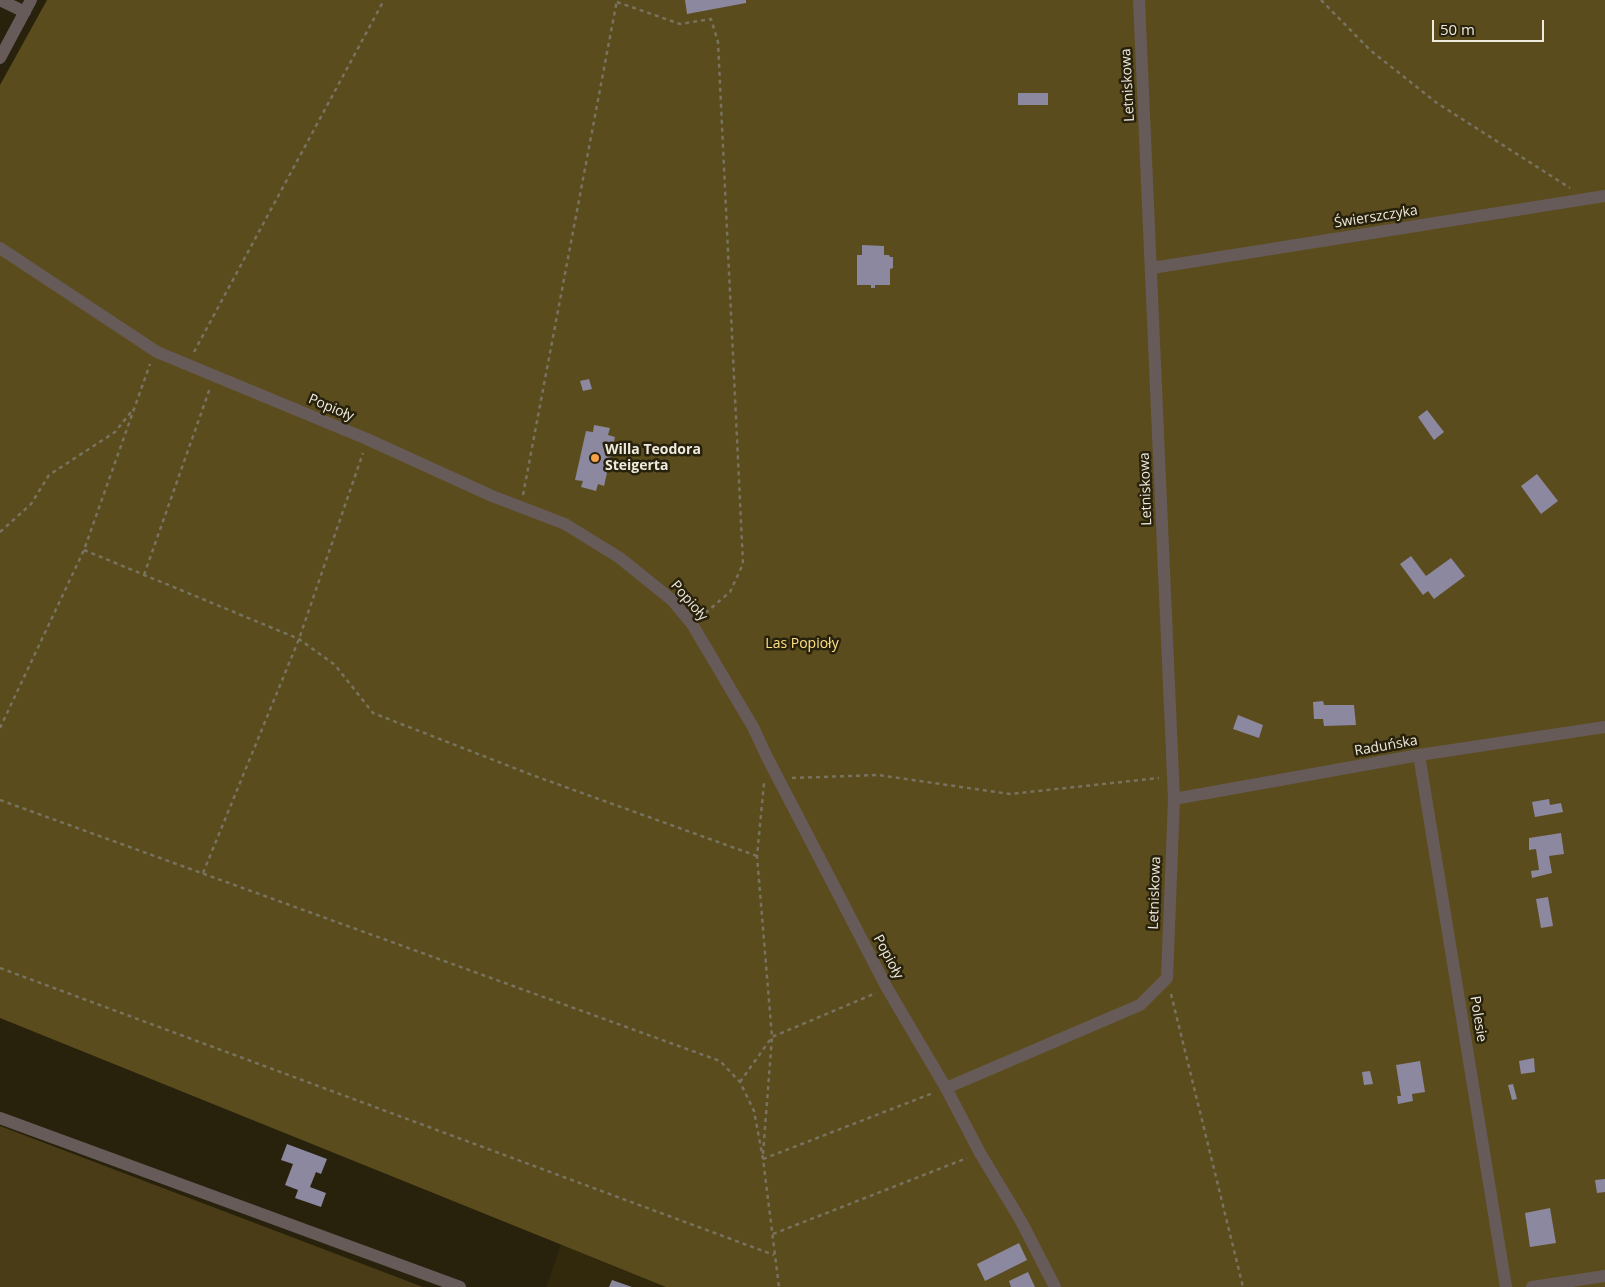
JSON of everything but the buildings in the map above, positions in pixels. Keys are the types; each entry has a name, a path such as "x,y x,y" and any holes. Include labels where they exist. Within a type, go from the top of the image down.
{"street":[{"path":"0,0 25,12"},
{"path":"0,58 31,0"},
{"name":"Letniskowa","path":"1139,0 1174,799 1167,978"},
{"name":"Świerszczyka","path":"1152,268 1605,196"},
{"name":"Popioły","path":"0,248 157,352 367,439 492,496 565,524 620,558 672,600 692,624 753,727 778,779 887,988 946,1088 980,1153 1021,1221 1055,1287"},
{"name":"Raduńska","path":"1174,799 1419,755 1605,727"},
{"name":"Polesie","path":"1419,755 1506,1287"},
{"path":"946,1088 1140,1005 1167,978"},
{"path":"0,1118 460,1287"},
{"path":"1532,1287 1605,1276"}],"path":[{"path":"187,364 384,0"},
{"path":"1320,0 1370,50 1437,104 1585,198"},
{"path":"521,507 617,1 680,24 711,19 718,42 743,564 730,592 692,624"},
{"path":"0,728 84,550 149,366 157,352"},
{"path":"144,575 215,376"},
{"path":"0,532 31,504 49,475 115,432 134,409"},
{"path":"203,873 299,639 367,439"},
{"path":"84,550 299,639 335,665 373,713 532,776 757,856"},
{"path":"763,1159 772,1038 757,856 767,757"},
{"path":"778,779 878,775 1010,794 1173,776"},
{"path":"0,800 720,1061 740,1082 754,1111 763,1159 778,1287"},
{"path":"0,968 775,1256"},
{"path":"1167,978 1242,1287"},
{"path":"740,1082 772,1038 887,988"},
{"path":"763,1159 946,1088"},
{"path":"772,1234 980,1153"}],"shaded area":[{"path":"0,1126 423,1287 0,1287"},
{"path":"568,1225 748,1287 546,1287"}],"green space":[{"name":"Las Popioły","path":"47,0 1605,0 1605,1287 666,1287 0,1018 0,85"}],"place":[{"name":"Willa Teodora Steigerta","path":"595,458"}]}
